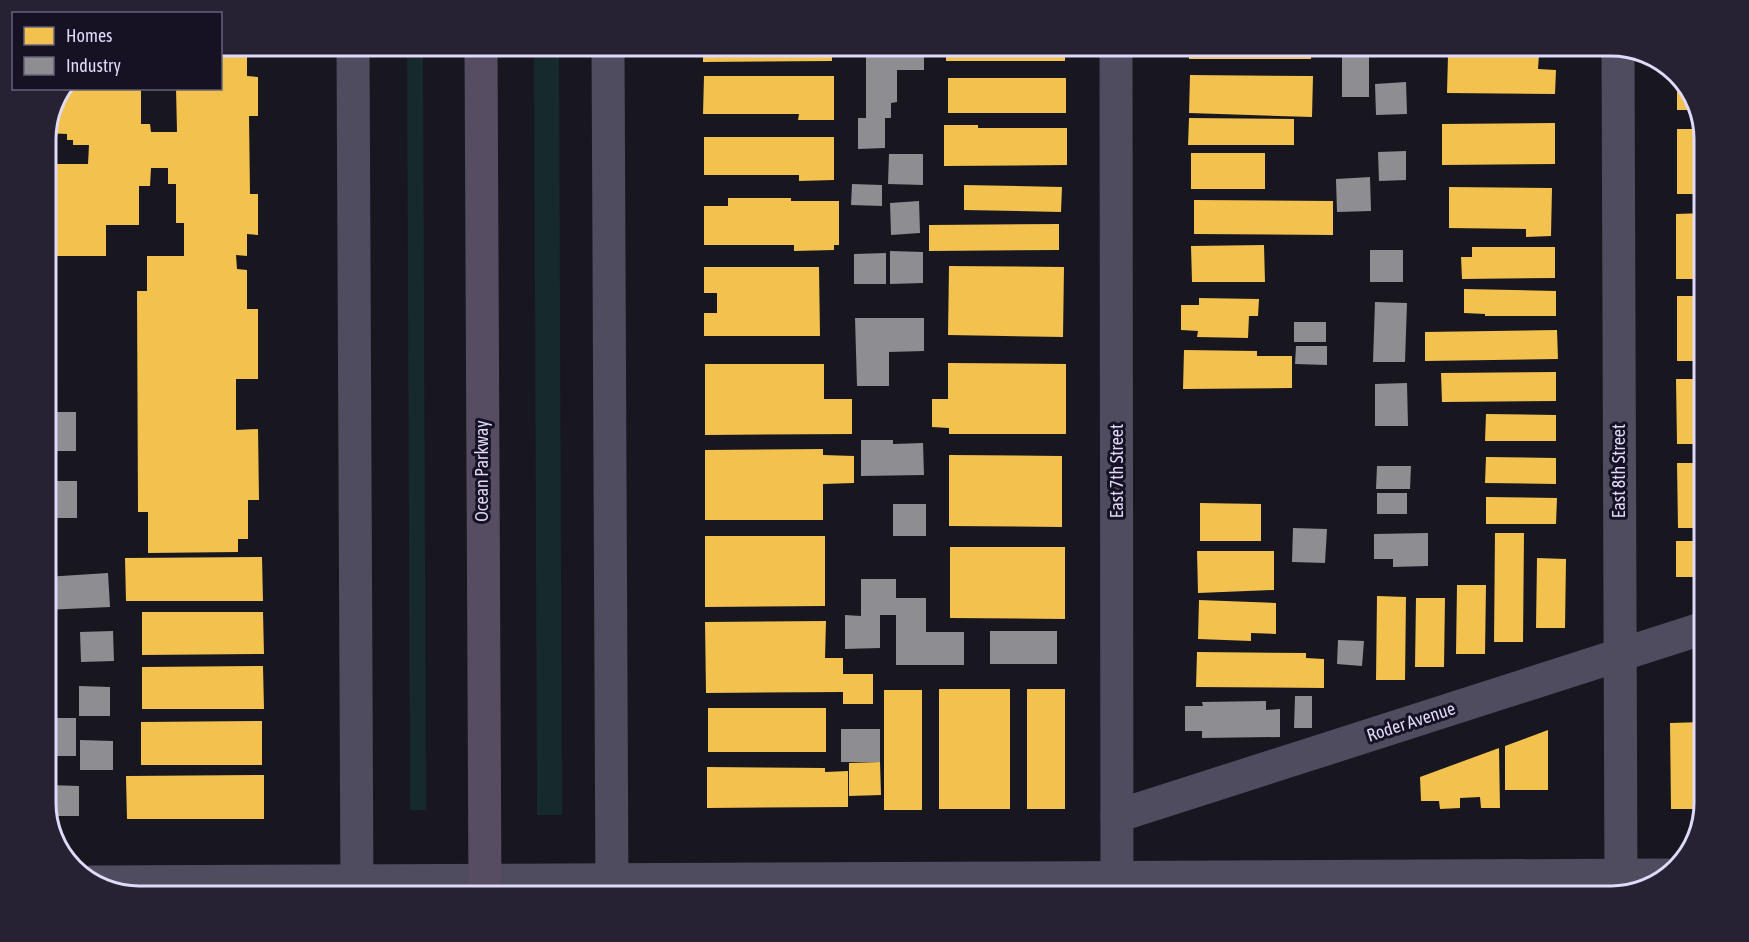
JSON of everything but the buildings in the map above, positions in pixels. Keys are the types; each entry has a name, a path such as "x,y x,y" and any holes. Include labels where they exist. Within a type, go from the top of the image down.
{"main road":[{"name":"Ocean Parkway","path":"480,56 485,886"}],"street":[{"path":"353,56 357,886"},
{"path":"608,56 612,886"},
{"name":"East 7th Street","path":"1116,56 1117,886"},
{"name":"East 8th Street","path":"1618,56 1620,885"},
{"name":"Roder Avenue","path":"1117,816 1694,631"},
{"path":"1368,886 1620,885 1641,880"},
{"path":"113,883 268,886"}],"green space":[{"path":"407,56 423,56 426,810 410,810"},
{"path":"534,56 559,56 562,815 537,815"}]}
